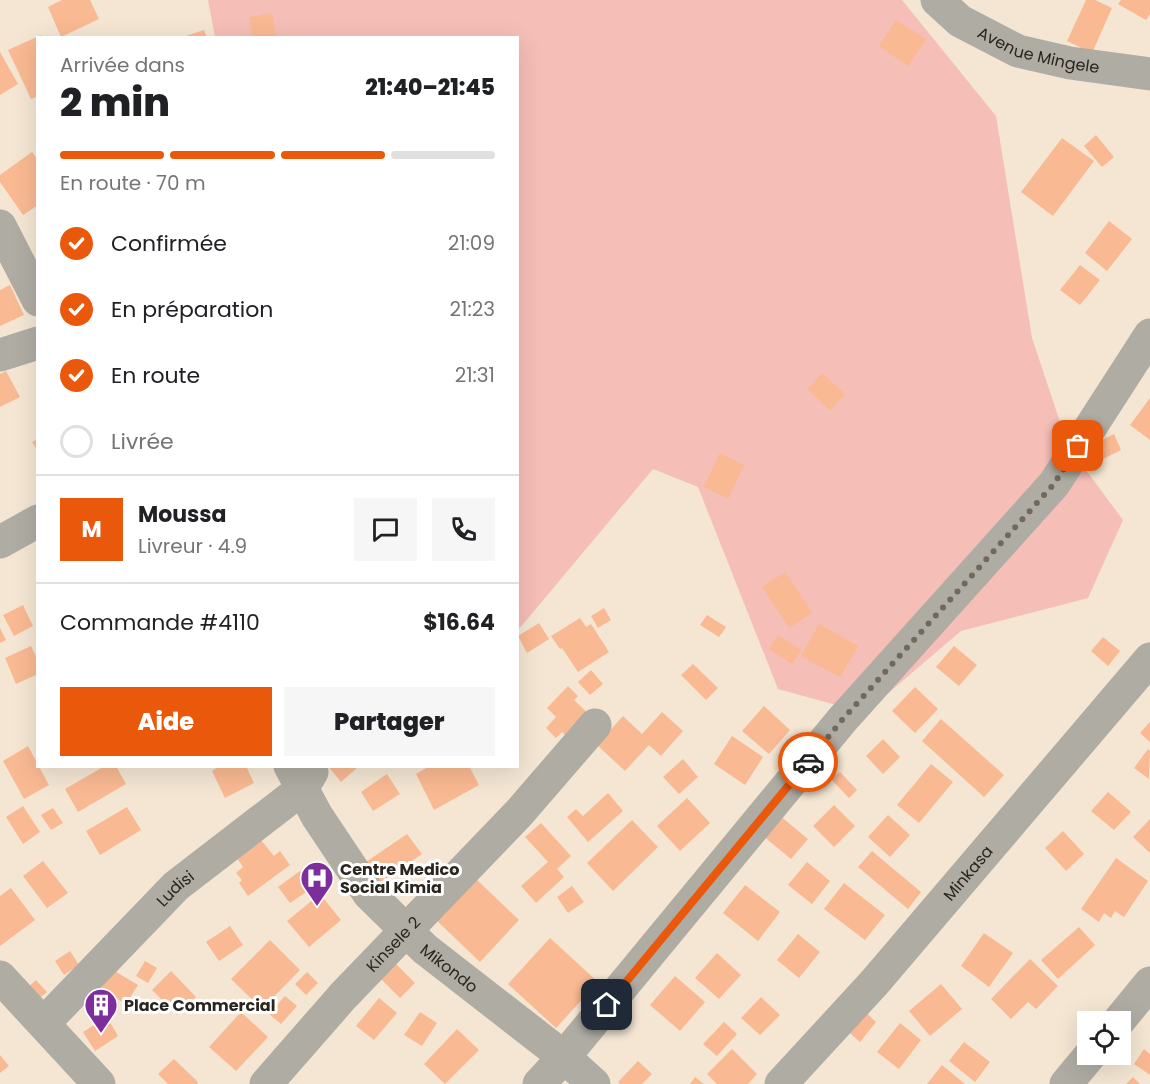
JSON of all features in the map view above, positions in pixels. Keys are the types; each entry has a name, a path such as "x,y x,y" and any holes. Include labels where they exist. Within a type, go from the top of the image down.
{"street":[{"name":"Avenue Mingele","path":"937,0 960,21 1018,51 1070,63 1150,74"},
{"path":"0,226 36,296"},
{"path":"539,1084 564,1058 842,720 1054,484 1150,335"},
{"path":"0,354 36,344"},
{"path":"0,542 36,522"},
{"name":"Minkasa","path":"780,1084 874,983 1150,658"},
{"name":"Kinsele 2","path":"266,1084 343,996 519,813 595,725"},
{"name":"Mikondo","path":"303,774 317,816 369,894 425,949 594,1084"},
{"name":"Ludisi","path":"44,1023 176,886 303,774"},
{"path":"0,977 99,1084"},
{"path":"1127,1011 1150,983"},
{"path":"1066,1084 1082,1065"}],"shaded area":[{"path":"208,0 902,0 996,116 1032,338 1068,446 1123,520 1088,598 961,631 865,713 778,689 698,487 653,469 519,629 519,36 215,36"}],"building":[{"path":"62,0 90,0 99,19 61,36 48,7"},
{"path":"1086,0 1095,0 1112,8 1092,53 1067,41"},
{"path":"1121,0 1150,0 1150,14 1146,20 1118,4"},
{"path":"272,13 276,36 253,36 249,17"},
{"path":"896,20 926,39 908,66 879,46"},
{"path":"204,30 206,36 186,36"},
{"path":"36,37 36,97 31,99 8,50"},
{"path":"0,52 18,84 0,95"},
{"path":"1096,135 1114,157 1102,167 1084,146"},
{"path":"1062,138 1094,161 1053,216 1021,192"},
{"path":"32,152 36,157 36,206 23,215 0,182 0,175"},
{"path":"1109,221 1132,239 1107,271 1085,253"},
{"path":"1080,265 1100,280 1080,305 1060,290"},
{"path":"10,285 24,315 0,326 0,290"},
{"path":"6,371 20,397 0,407 0,374"},
{"path":"822,373 845,394 830,410 807,389"},
{"path":"1150,398 1150,440 1130,425"},
{"path":"1114,434 1121,450 1097,462 1090,446"},
{"path":"720,453 744,465 728,499 704,487"},
{"path":"785,572 812,613 789,628 762,587"},
{"path":"23,605 33,626 14,636 3,615"},
{"path":"604,608 611,620 598,628 591,616"},
{"path":"707,615 726,627 719,637 700,625"},
{"path":"580,618 586,627 591,624 609,652 578,672 551,636"},
{"path":"539,623 549,639 527,653 519,635"},
{"path":"819,624 858,646 840,677 801,656"},
{"path":"0,628 6,640 0,643"},
{"path":"778,635 801,650 792,664 769,649"},
{"path":"1103,637 1120,651 1108,666 1091,651"},
{"path":"31,646 36,657 36,675 16,684 5,658"},
{"path":"954,646 977,665 959,686 936,667"},
{"path":"693,664 718,688 706,700 681,675"},
{"path":"591,670 603,684 590,695 578,682"},
{"path":"568,686 578,696 574,700 593,718 570,740 562,732 556,738 546,728 556,717 547,708"},
{"path":"915,687 938,709 915,733 892,711"},
{"path":"764,706 790,730 769,754 742,731"},
{"path":"662,712 683,731 661,756 649,745 625,771 597,745 623,716 642,734"},
{"path":"941,719 1004,775 984,797 922,741"},
{"path":"1150,722 1150,742 1140,733"},
{"path":"732,736 763,757 745,785 714,764"},
{"path":"883,739 900,757 883,774 866,756"},
{"path":"28,746 36,761 36,768 40,768 49,785 24,799 3,761"},
{"path":"1148,749 1150,751 1149,779 1134,768"},
{"path":"683,759 698,777 679,794 663,777"},
{"path":"931,764 953,782 919,823 897,805"},
{"path":"102,768 117,768 126,784 78,812 65,789"},
{"path":"217,768 247,768 254,783 225,798 212,771"},
{"path":"330,768 357,768 341,782"},
{"path":"426,768 470,768 479,785 434,810 416,774"},
{"path":"840,772 857,790 849,798 831,779"},
{"path":"387,774 400,794 373,811 361,792"},
{"path":"1108,792 1131,812 1114,830 1091,811"},
{"path":"608,793 623,811 588,842 567,817 576,809 583,816"},
{"path":"687,798 710,823 680,851 657,826"},
{"path":"834,805 855,826 834,847 813,826"},
{"path":"23,806 40,832 23,844 6,817"},
{"path":"127,807 141,830 100,855 86,831"},
{"path":"53,808 63,823 51,830 41,815"},
{"path":"779,815 808,839 791,859 762,835"},
{"path":"888,815 910,835 890,857 868,837"},
{"path":"1150,819 1150,853 1133,837"},
{"path":"632,820 658,847 613,891 587,863"},
{"path":"541,823 571,856 557,869 564,877 536,903 521,886 548,862 525,837"},
{"path":"1063,831 1084,854 1066,871 1045,848"},
{"path":"407,834 422,854 377,885 363,864"},
{"path":"261,840 274,856 280,851 290,865 248,896 239,883 242,880 236,873 243,867 237,858"},
{"path":"872,851 921,892 908,909 858,867"},
{"path":"1116,858 1148,881 1124,917 1115,911 1111,918 1104,913 1099,922 1081,909"},
{"path":"43,861 68,893 47,908 23,876"},
{"path":"807,862 830,881 812,904 788,885"},
{"path":"300,871 312,888 290,903 278,887"},
{"path":"472,875 519,920 480,962 433,917"},
{"path":"844,883 885,915 865,940 824,909"},
{"path":"745,885 780,912 758,941 723,913"},
{"path":"572,886 584,902 568,913 557,897"},
{"path":"11,888 35,920 0,946 0,896"},
{"name":"Centre Medico Social Kimia","path":"320,894 341,920 309,947 287,921"},
{"path":"230,926 243,945 219,961 206,942"},
{"path":"1079,927 1095,945 1058,979 1041,960"},
{"path":"984,933 1013,953 989,987 961,966"},
{"path":"798,934 820,952 799,978 777,960"},
{"path":"550,938 598,982 556,1028 508,984"},
{"path":"270,940 300,970 262,1009 231,979"},
{"path":"70,951 79,965 64,975 55,961"},
{"path":"717,953 741,975 719,999 695,978"},
{"path":"388,956 415,983 400,998 373,971"},
{"path":"1030,959 1058,986 1036,1009 1028,1002 1011,1019 991,999"},
{"path":"145,961 157,968 148,983 136,976"},
{"path":"113,970 138,985 126,1004 101,989"},
{"path":"171,971 196,997 177,1015 152,990"},
{"path":"307,972 318,983 306,995 295,984"},
{"path":"675,976 705,1002 680,1031 650,1005"},
{"path":"36,980 47,992 31,1005 21,993"},
{"path":"941,984 962,1009 930,1036 909,1011"},
{"path":"285,996 297,1006 281,1024 269,1014"},
{"path":"761,997 780,1015 760,1035 741,1018"},
{"path":"379,998 397,1013 374,1040 356,1026"},
{"path":"860,1007 876,1022 860,1042 843,1027"},
{"path":"241,1012 268,1037 236,1071 209,1047"},
{"path":"420,1012 437,1023 422,1046 404,1035"},
{"name":"Place Commercial","path":"107,1017 118,1036 95,1051 83,1032"},
{"path":"724,1022 737,1034 717,1056 703,1044"},
{"path":"900,1023 921,1040 899,1069 877,1052"},
{"path":"457,1029 479,1050 445,1084 424,1064"},
{"path":"964,1042 990,1062 975,1082 949,1061"},
{"path":"732,1049 757,1074 748,1084 717,1084 707,1074"},
{"path":"1144,1049 1150,1054 1150,1075 1134,1064"},
{"path":"0,1055 9,1066 0,1073"},
{"path":"174,1059 198,1082 197,1084 168,1084 158,1074"},
{"path":"638,1061 652,1074 642,1084 620,1084 618,1082"},
{"path":"942,1065 965,1084 927,1084"},
{"path":"695,1077 704,1084 690,1084"},
{"path":"1133,1077 1140,1084 1126,1084"}],"way so far":[{"path":"808,762 842,720 1054,484 1078,446"}],"place":[{"name":"Centre Medico Social Kimia","path":"317,907"},
{"name":"Place Commercial","path":"101,1034"}],"route":[{"path":"607,1005 808,762"}]}
